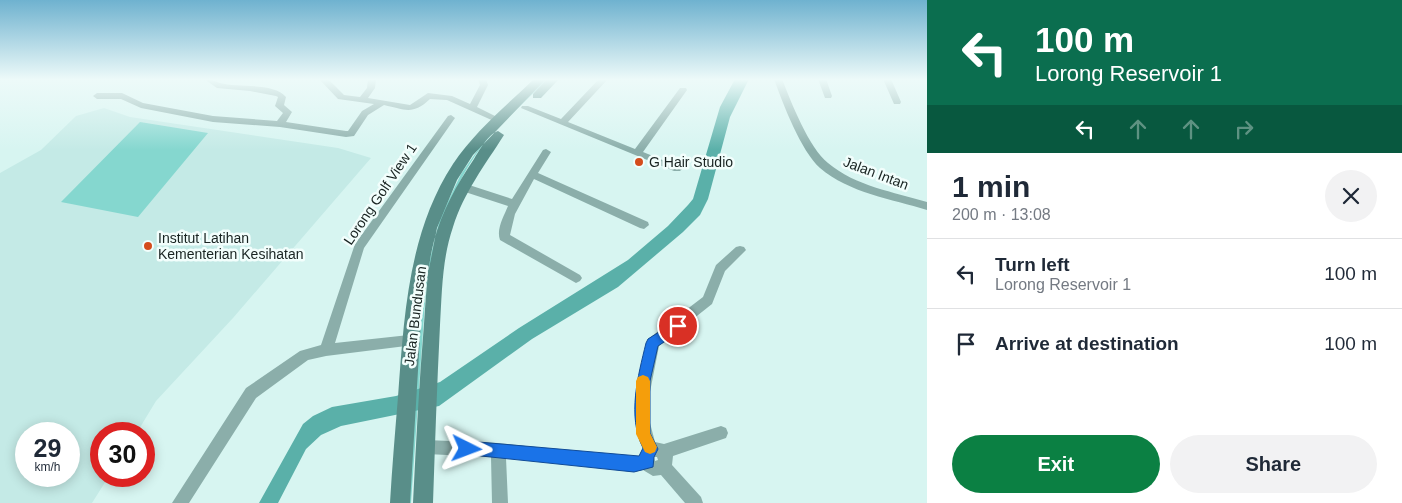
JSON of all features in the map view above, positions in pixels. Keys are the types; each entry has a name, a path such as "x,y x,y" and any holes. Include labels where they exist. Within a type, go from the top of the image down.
{"main road":[{"name":"Jalan Bundusan","path":"400,503 409,341 418,272 436,209 450,179 499,120 517,102"},
{"name":"Jalan Bundusan","path":"423,503 428,378 436,277 442,241 462,187 481,157 530,102"}],"street":[{"path":"136,102 214,119 280,124 351,134 366,113 383,102"},
{"path":"280,102 279,106 288,112 280,124"},
{"path":"386,102 411,108 421,102"},
{"path":"456,102 499,120"},
{"path":"472,108 475,102"},
{"path":"562,123 582,102"},
{"path":"638,153 674,102"},
{"name":"Jalan Intan","path":"788,102 800,128 821,164 851,181 927,206"},
{"path":"524,108 677,169"},
{"name":"Lorong Golf View 1","path":"326,350 359,247 451,118"},
{"path":"546,152 515,204 505,228 504,238 576,278"},
{"path":"534,175 644,225"},
{"path":"462,187 515,204"},
{"path":"695,503 656,458 643,434 643,381 653,343 668,334 708,300 720,268 740,250"},
{"path":"180,503 251,393 305,355 326,350 409,341"},
{"path":"426,447 498,450 634,465 721,433"},
{"path":"498,450 500,503"}],"shaded area":[{"path":"524,102 492,134 474,158 455,192 440,230 426,287 411,503 408,503 423,287 440,218 461,174 484,141"},
{"path":"722,102 737,102 730,117 708,199 700,215 683,232 618,287 532,339 439,406 341,426 321,435 306,449 278,503 259,503 303,424 313,416 332,407 396,396 440,382 519,328 628,260 668,226 693,199"},
{"name":"Institut Latihan Kementerian Kesihatan","path":"104,108 130,117 338,148 371,158 233,318 156,401 143,422 90,422 90,487 102,487 92,503 0,503 0,173 41,150 76,116"},
{"path":"140,122 208,133 138,217 61,202"}],"slow traffic":[{"path":"643,381 643,434 650,447"}],"place":[{"name":"G Hair Studio","path":"639,162"},
{"name":"Institut Latihan Kementerian Kesihatan","path":"148,246"}],"route":[{"path":"467,449 498,450 634,465 648,462 646,456 651,449 643,434 643,381 653,343 678,326"}]}
